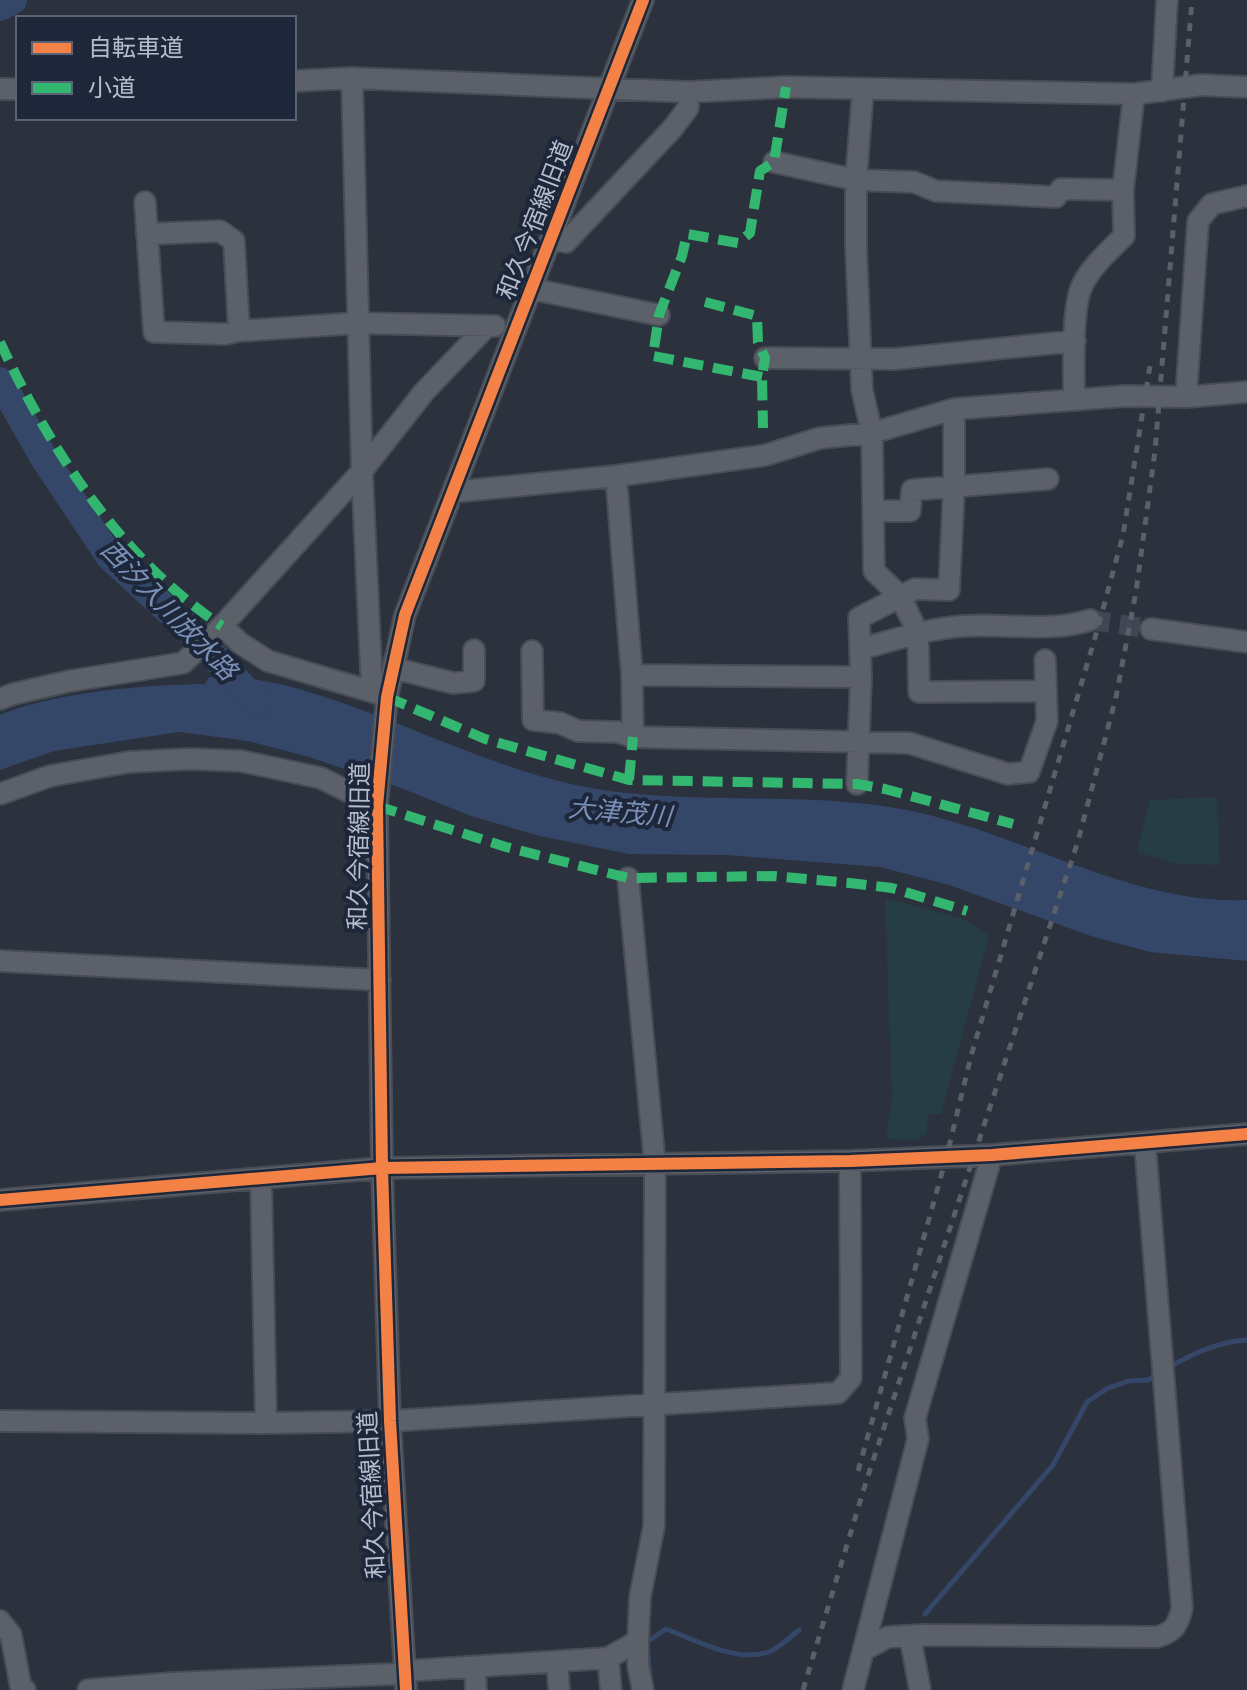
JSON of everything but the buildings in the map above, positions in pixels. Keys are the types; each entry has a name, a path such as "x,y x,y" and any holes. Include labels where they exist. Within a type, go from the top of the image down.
{"street":[{"name":"和久今宿線旧道","path":"406,1681 390,1421 382,1168 377,806 379,693 393,668 405,615 643,0"},
{"path":"1162,91 1167,0"},
{"path":"222,626 240,643 268,661 379,693 362,471 352,78"},
{"path":"296,81 352,78 689,92 786,87 1134,94 1201,85 1247,87"},
{"path":"863,89 856,180 860,360 862,390 872,433 874,571 900,596 918,633 919,692 1046,691"},
{"path":"551,238 566,242 672,129 688,108 689,92"},
{"path":"1074,400 1080,290 1102,258 1124,236 1123,190 1134,94"},
{"path":"774,162 856,180 914,182 936,191 1056,197 1061,189 1123,190"},
{"path":"1186,397 1198,221 1212,204 1247,196"},
{"path":"145,202 154,332 225,334 358,323 517,327"},
{"path":"147,234 220,231 234,241 239,331"},
{"path":"532,289 659,315"},
{"path":"0,699 70,681 183,663 222,626 362,471 424,392 487,326"},
{"path":"765,358 895,359 1075,341"},
{"path":"453,492 616,476 766,455 820,438 872,433 954,409 1125,396 1186,397 1247,392"},
{"path":"857,784 861,677 859,618 915,589 949,590 954,409"},
{"path":"616,476 632,675 633,737"},
{"path":"873,511 910,511 912,490 1048,479"},
{"path":"860,649 918,633 963,626 1072,626 1090,620"},
{"path":"1151,629 1247,642"},
{"path":"393,668 453,683 474,681 474,650"},
{"path":"532,651 533,720 560,723 578,731 618,732 633,737 909,743 1008,774 1029,772 1047,721 1045,660"},
{"path":"632,675 861,677"},
{"path":"0,794 50,776 129,762 189,759 241,761 321,778 377,806"},
{"path":"628,878 655,1165 654,1526 640,1597 638,1666 643,1690"},
{"path":"0,961 380,980"},
{"path":"0,1200 382,1168 850,1161 992,1155 1247,1134"},
{"path":"864,1650 888,1637 910,1636 1157,1637 1171,1633 1179,1623 1182,1608 1145,1144"},
{"path":"853,1690 918,1439 915,1418 992,1155"},
{"path":"0,1421 390,1421 838,1393 851,1378 850,1161"},
{"path":"261,1178 266,1423"},
{"path":"0,1621 11,1635 21,1688 25,1690"},
{"path":"910,1636 920,1690"},
{"path":"88,1690 173,1683 394,1674 406,1681 475,1667 608,1658 638,1641"},
{"path":"608,1658 611,1690"},
{"path":"557,1662 559,1690"},
{"path":"475,1667 476,1690"}],"shaded area":[{"path":"1217,797 1220,865 1177,864 1137,852 1150,800"},
{"path":"885,898 964,919 989,936 941,1114 928,1114 927,1133 918,1140 886,1139 892,1098"}],"water":[{"name":"大津茂川","path":"239,676 292,687 333,700 499,763 567,783 658,796 796,799 888,807 971,827 1088,870 1167,893 1207,899 1247,900 1247,961 1150,952 1091,936 949,885 880,867 727,855 629,854 540,836 471,816 309,757 248,741 179,732 54,751 0,770 0,715 73,695 128,688 205,684 209,677"}],"waterway":[{"path":"0,7 13,0"},
{"name":"西汐入川放水路","path":"0,381 44,458 110,557 197,637 258,704"},
{"path":"1168,1368 1206,1349 1247,1340"},
{"path":"925,1614 1053,1465 1087,1402 1108,1388 1129,1381 1148,1380 1159,1374"},
{"path":"650,1681 647,1642 666,1629 716,1649 743,1655 769,1652 799,1630"}],"tunnel":[{"path":"1090,620 1151,629"}],"railway":[{"path":"803,1690 866,1482 1078,841 1116,697 1136,592 1155,451 1192,0"},
{"path":"858,1471 947,1155 971,1056 1123,535 1150,366"}],"marked path":[{"path":"762,377 653,356 659,315 682,256 687,234 738,243 750,233 760,171 774,162 786,87"},
{"path":"705,302 757,316 758,342 765,358 762,377 763,428"},
{"path":"0,342 42,423 92,499 152,569 222,626"},
{"path":"387,697 485,739 629,780 857,784 1013,824"},
{"path":"629,780 633,737"},
{"path":"377,806 506,847 628,878 773,876 850,883 892,888 967,911"}],"cycle path":[{"path":"406,1690 390,1421 382,1168 377,806 387,697 405,615 643,0"},
{"path":"0,1200 382,1168 850,1161 992,1155 1247,1134"}]}
